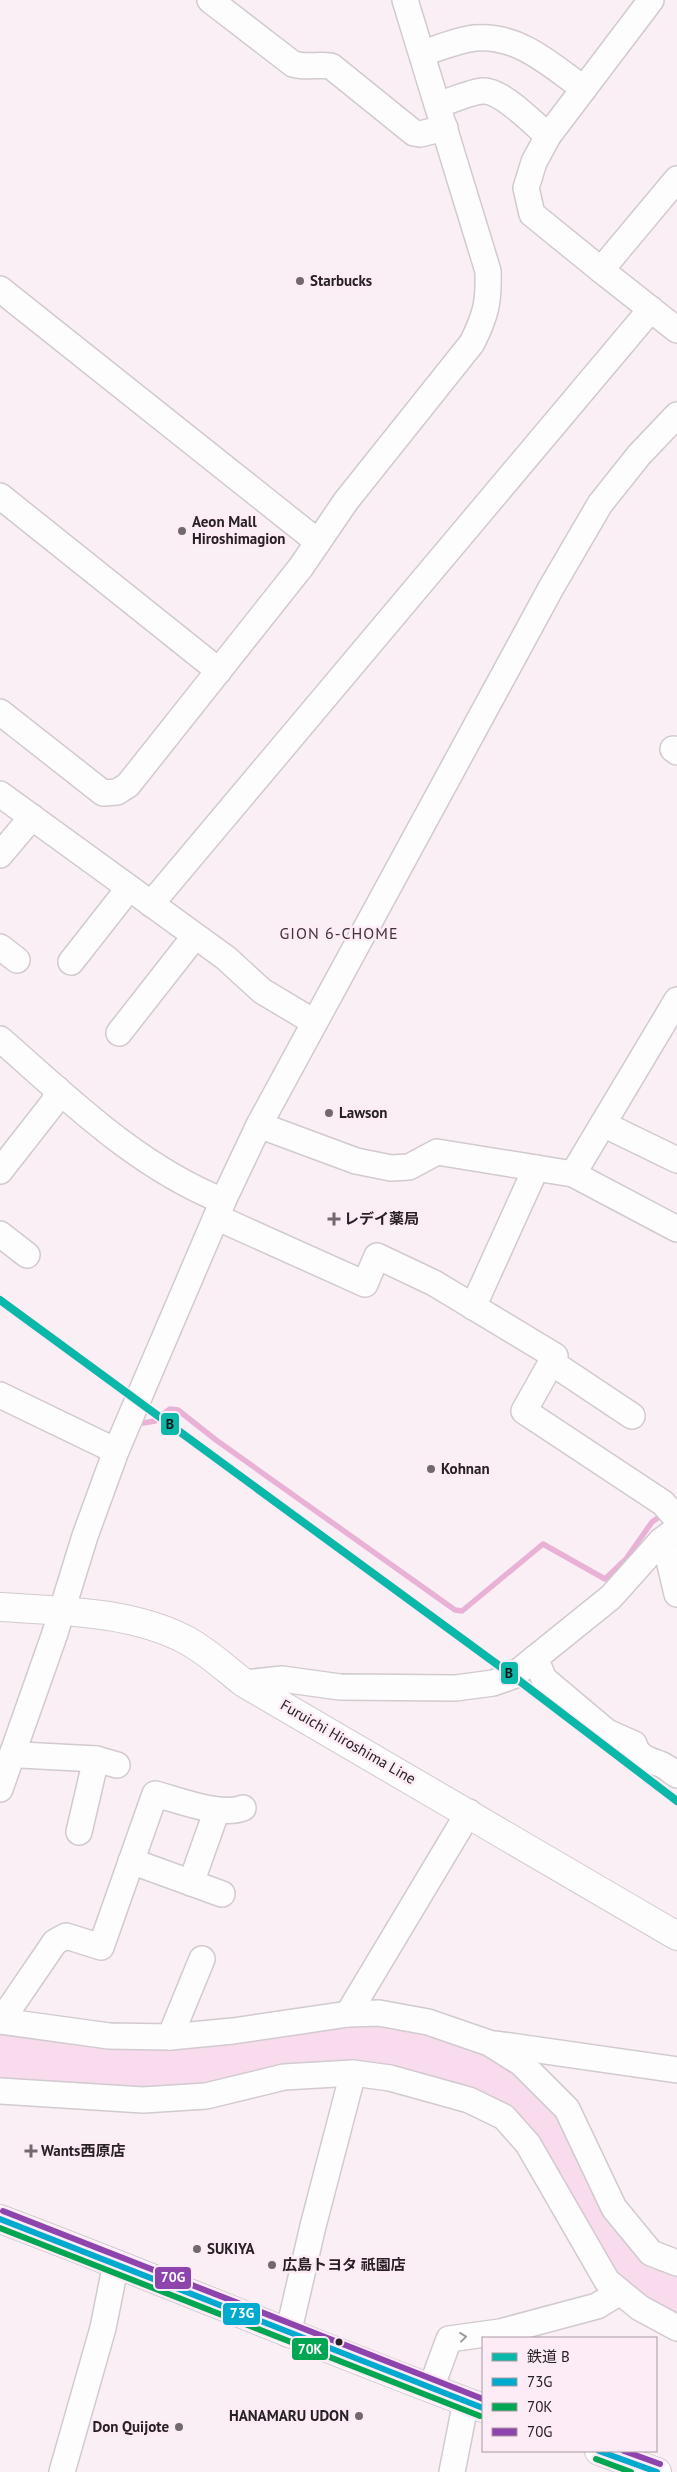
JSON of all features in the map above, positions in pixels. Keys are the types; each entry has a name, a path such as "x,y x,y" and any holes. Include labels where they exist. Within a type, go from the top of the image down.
{"main road":[{"name":"Furuichi Hiroshima Line","path":"0,1607 117,1618 152,1625 187,1641 244,1683 468,1812 677,1936"},
{"path":"0,2219 116,2263 288,2334 474,2404"},
{"path":"603,2452 657,2472"}],"street":[{"path":"210,0 293,64 302,67 331,66 414,133 420,134 445,128"},
{"path":"0,712 103,793 117,792 128,785 219,671 318,542 346,501 472,343 483,322 489,298 488,271 423,53 405,0"},
{"path":"651,0 548,136 534,162 526,188 532,214 677,330"},
{"path":"423,53 473,38 492,38 512,42 532,52 584,89"},
{"path":"438,105 481,91 490,91 500,96 548,136"},
{"path":"601,270 677,179"},
{"path":"0,289 318,542"},
{"path":"151,904 652,309"},
{"path":"0,1790 62,1612 85,1536 116,1450 220,1209 259,1126 551,588 600,504 639,455 677,415"},
{"path":"0,496 219,671"},
{"path":"0,794 226,958 262,991 314,1022"},
{"path":"0,855 32,817"},
{"path":"71,962 129,888"},
{"path":"119,1033 195,936"},
{"path":"573,1174 677,1000"},
{"path":"0,1039 117,1141 192,1188 220,1209 364,1284 378,1256 434,1283 555,1356 524,1411 663,1503 677,1519"},
{"path":"0,1171 54,1102 57,1089"},
{"path":"603,1124 677,1160"},
{"path":"259,1126 356,1161 391,1168 409,1167 438,1152 573,1174 677,1229"},
{"path":"473,1307 536,1168"},
{"path":"0,1234 27,1255"},
{"path":"551,1362 632,1416"},
{"path":"1,1406 116,1450"},
{"path":"669,1535 677,1594"},
{"path":"244,1683 282,1679 340,1687 456,1688 493,1683 513,1676 612,1597 669,1535"},
{"path":"535,1658 544,1680 607,1732 634,1744 636,1751 646,1759 652,1763 662,1764 677,1775"},
{"path":"13,1752 106,1762 79,1832"},
{"path":"243,1808 233,1812 217,1810 155,1794 101,1947 66,1936 55,1942 0,2021 109,2036 170,2037 233,2032 348,2014 379,2013 428,2022 489,2043 677,2070"},
{"path":"190,1883 217,1810"},
{"path":"348,2014 468,1812"},
{"path":"132,1861 222,1894"},
{"path":"170,2037 202,1959"},
{"path":"489,2043 521,2063 567,2109 614,2208 651,2253 677,2263"},
{"path":"288,2334 313,2226 353,2073"},
{"path":"0,2091 143,2100 206,2096 284,2077 353,2073 390,2078 469,2100 504,2117 528,2144 607,2281 640,2308 677,2328"},
{"path":"62,2472 103,2328 116,2263"},
{"path":"431,2388 449,2339 500,2332 598,2306 620,2292"},
{"path":"452,2472 474,2404"}],"shaded area":[{"path":"348,2020 404,2025 489,2052 544,2094 573,2135 608,2214 637,2256 677,2272 677,2322 608,2268 525,2123 383,2066 138,2090 0,2081 0,2031"}],"waterway":[{"path":"143,1423 155,1421 170,1409 178,1410 216,1440 455,1610 462,1611 543,1544 605,1579 626,1559 652,1522 665,1513"}],"rail line":[{"name":"B","path":"0,1300 513,1676 677,1801"}],"transit line":[{"name":"70G","path":"3,2211 482,2399"},
{"name":"73G","path":"0,2219 482,2408"},
{"name":"70K","path":"0,2228 480,2416"},
{"name":"73G","path":"602,2452 657,2472"},
{"name":"70G","path":"627,2452 660,2464"},
{"name":"70K","path":"596,2459 631,2472"}],"place":[{"name":"Starbucks","path":"300,281"},
{"name":"Aeon Mall Hiroshimagion","path":"182,531"},
{"name":"Lawson","path":"329,1113"},
{"name":"レデイ薬局","path":"334,1219"},
{"name":"Kohnan","path":"431,1469"},
{"name":"Wants西原店","path":"31,2151"},
{"name":"SUKIYA","path":"197,2249"},
{"name":"広島トヨタ 祇園店","path":"272,2265"},
{"name":"HANAMARU UDON","path":"359,2416"},
{"name":"Don Quijote","path":"179,2427"}],"district":[{"name":"GION 6-CHOME","path":"339,933"}]}
